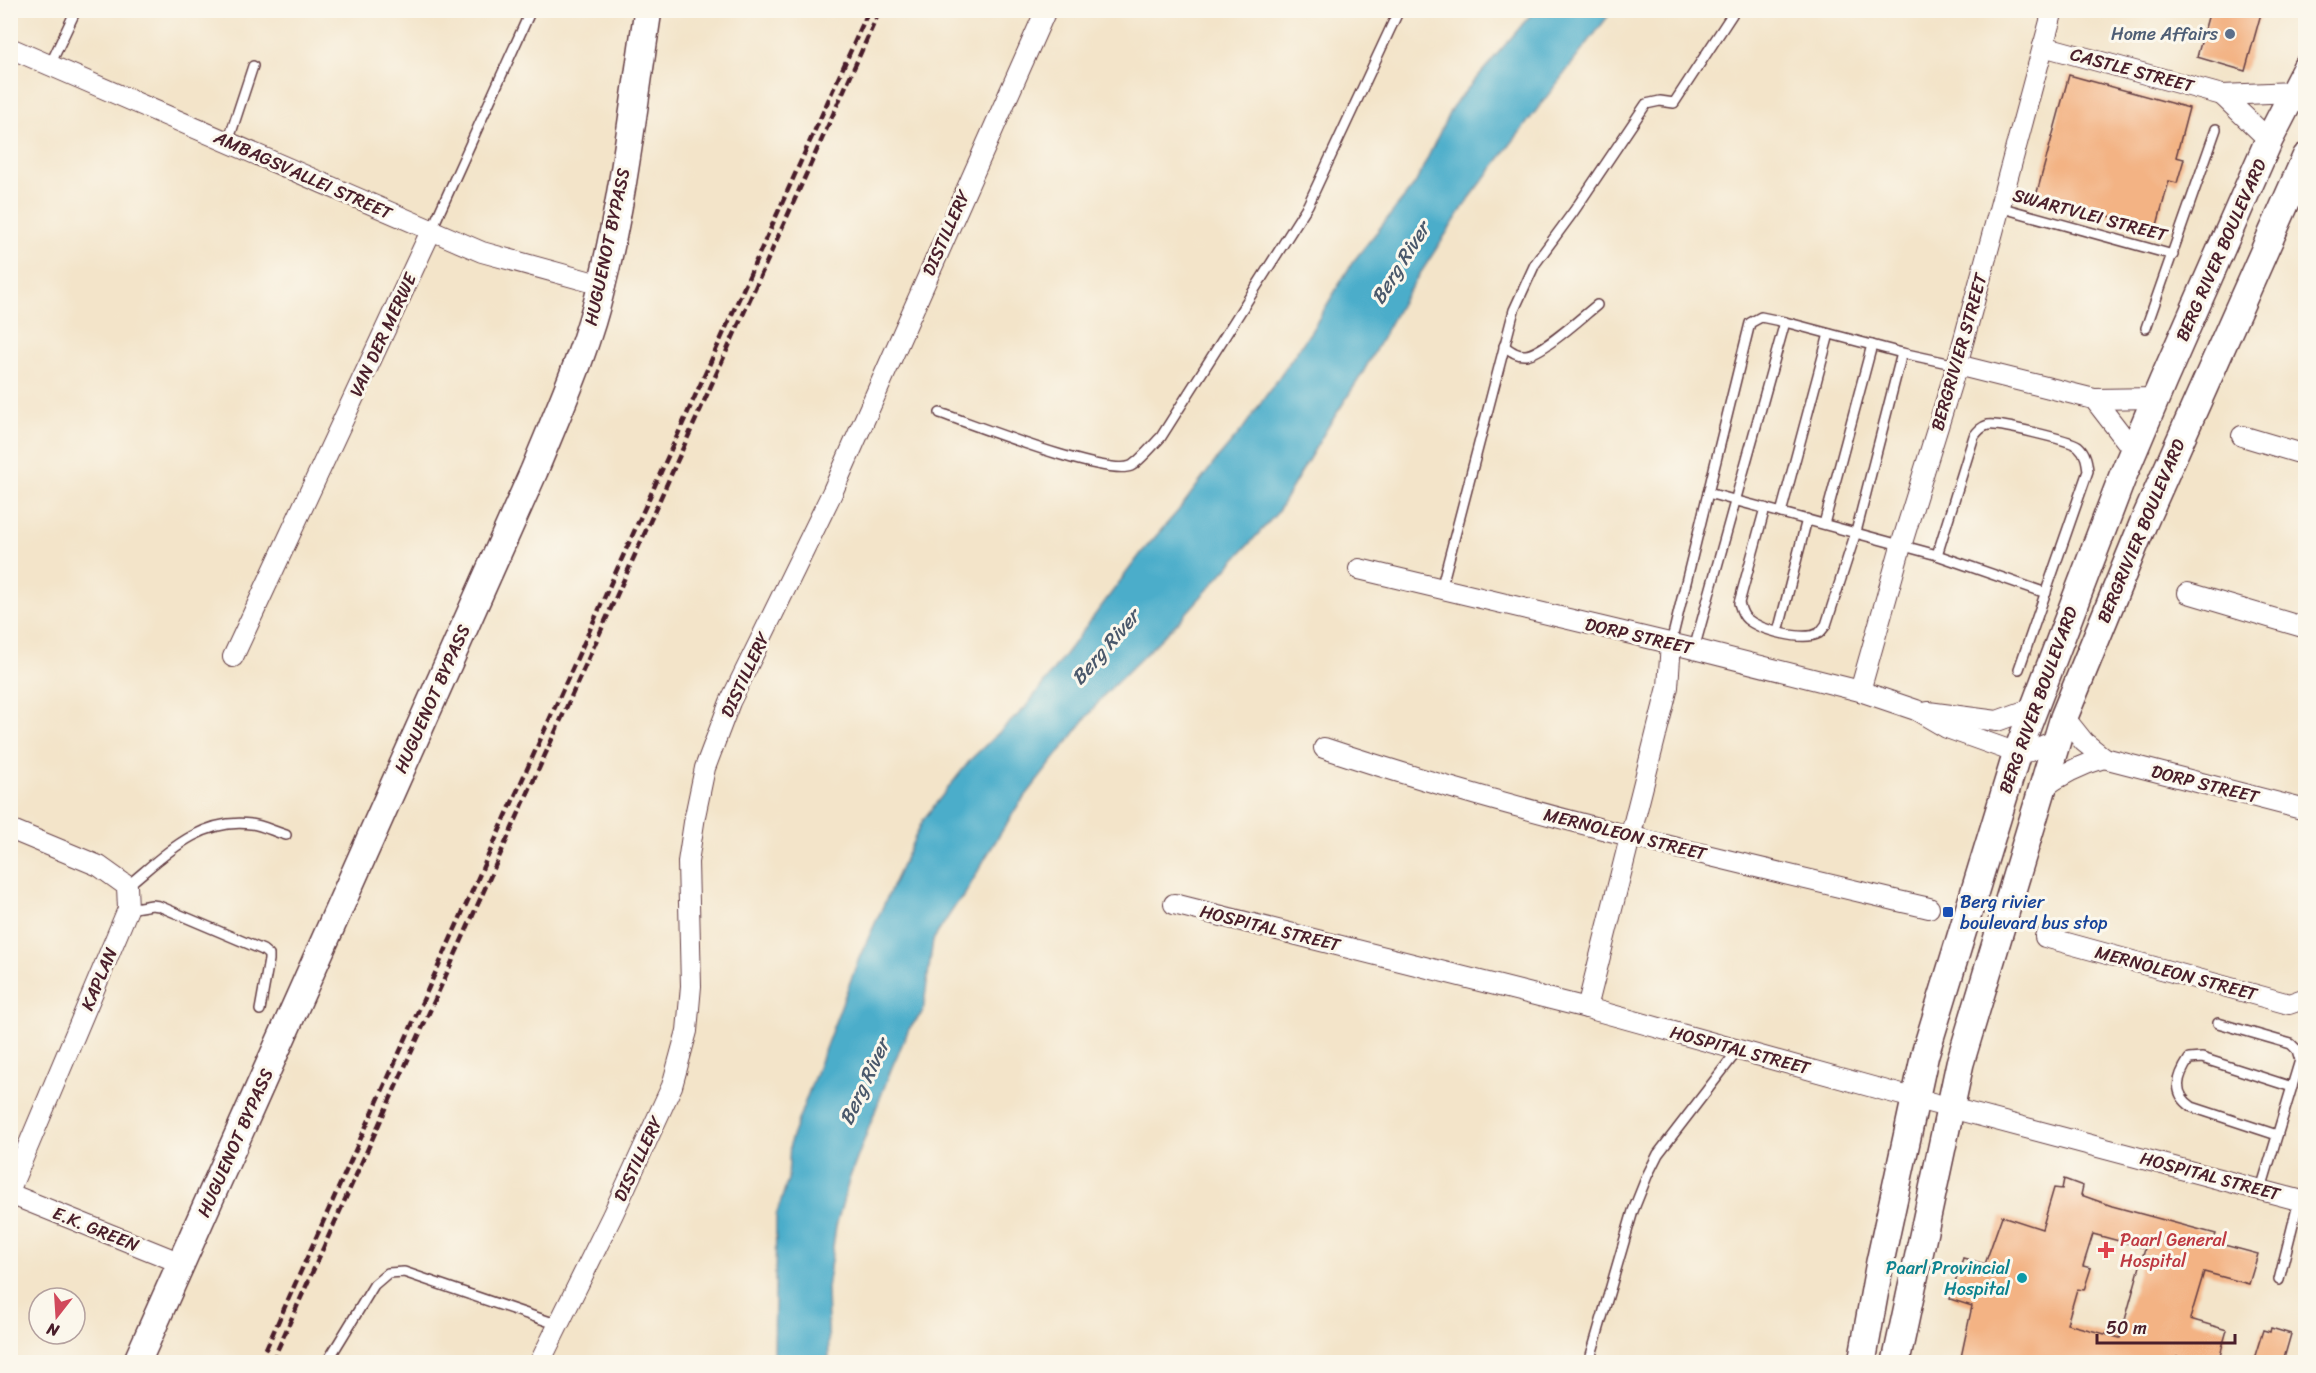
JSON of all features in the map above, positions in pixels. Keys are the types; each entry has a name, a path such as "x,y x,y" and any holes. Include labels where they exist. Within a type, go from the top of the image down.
{"street":[{"name":"HUGUENOT BYPASS","path":"137,1362 534,471 586,342 602,285 620,200 648,10"},
{"name":"DISTILLERY","path":"540,1362 672,1086 687,1031 691,986 688,862 694,816 705,768 730,702 832,494 1046,10"},
{"name":"BERGRIVIER STREET","path":"1860,691 1901,546 1957,364 2053,10"},
{"name":"CASTLE STREET","path":"2043,46 2222,95 2294,92"},
{"name":"AMBAGSVALLEI STREET","path":"10,48 482,252 602,285"},
{"name":"BERG RIVER BOULEVARD","path":"1862,1362 1880,1262 1925,1054 2017,753 2156,398 2268,140 2306,68"},
{"name":"CASTLE STREET","path":"2222,95 2268,140"},
{"name":"BERGRIVIER BOULEVARD","path":"1950,1107 1960,1063 2060,729 2143,524 2306,157"},
{"name":"VAN DER MERWE","path":"233,657 431,231"},
{"path":"1957,364 2094,399 2156,398"},
{"path":"2094,399 2134,451"},
{"path":"2242,436 2306,455"},
{"name":"DORP STREET","path":"1359,569 1671,643 1860,691 1916,710 1965,735 2017,753"},
{"path":"2187,593 2306,628"},
{"path":"1587,1008 1668,687 1671,643"},
{"path":"1668,687 1694,649"},
{"name":"DORP STREET","path":"1916,710 1997,721 2033,708"},
{"path":"2017,753 2038,748 2060,729"},
{"name":"DORP STREET","path":"2060,729 2084,742 2104,758 2306,810"},
{"name":"MERNOLEON STREET","path":"1324,748 1400,773 1631,837 1929,908"},
{"path":"2040,791 2055,778 2084,764 2104,758"},
{"path":"10,829 99,866 127,886"},
{"name":"KAPLAN","path":"10,1191 128,909 127,886"},
{"name":"HOSPITAL STREET","path":"1174,904 1587,1008 2302,1201"},
{"name":"MERNOLEON STREET","path":"2045,937 2289,1004 2306,998"},
{"path":"1896,1362 1950,1107"},
{"name":"E.K. GREEN","path":"10,1191 181,1263"}],"lane":[{"path":"50,65 76,10"},
{"name":"VAN DER MERWE","path":"431,231 531,10"},
{"path":"940,413 1083,462 1114,468 1132,466 1161,437 1308,205 1399,10"},
{"path":"1441,589 1514,310 1535,264 1574,211 1646,104 1660,101 1674,103 1735,10"},
{"path":"228,142 253,66"},
{"path":"2146,328 2216,129"},
{"name":"SWARTVLEI STREET","path":"1999,207 2172,255"},
{"path":"1504,346 1514,354 1527,355 1545,346 1597,305"},
{"path":"1671,643 1750,323 1761,317 1902,353 1957,364"},
{"path":"1694,649 1785,322"},
{"path":"1781,513 1829,334"},
{"path":"1824,524 1872,345"},
{"path":"1765,508 1739,603 1742,614 1748,620 1778,632 1795,636 1819,633 1826,626 1856,532 1902,353"},
{"path":"1937,555 1974,436 1981,427 2007,426 2077,446 2086,456 2088,471 2019,669"},
{"path":"1708,493 1937,555 2046,593"},
{"path":"1778,632 1807,519"},
{"path":"127,886 196,833 223,824 252,824 286,836"},
{"path":"128,909 159,906 263,950 269,960 260,1010"},
{"path":"2218,1023 2291,1044 2297,1050 2300,1060 2260,1189"},
{"path":"1589,1362 1633,1211 1647,1176 1658,1154 1738,1050"},
{"path":"2277,1135 2192,1107 2182,1100 2178,1087 2184,1067 2189,1059 2202,1058 2292,1087"},
{"path":"2279,1280 2302,1201"},
{"path":"327,1362 374,1285 388,1273 404,1272 558,1325"}],"water":[{"name":"Berg River","path":"1534,11 1612,11 1466,203 1403,300 1362,374 1277,513 1180,620 1104,695 1017,807 964,896 933,940 923,1012 909,1029 892,1067 850,1177 836,1226 827,1288 829,1362 774,1362 776,1216 788,1179 790,1142 859,958 923,820 971,759 1025,708 1142,552 1178,511 1242,430 1312,330 1352,263 1415,184 1452,107"}],"building":[{"name":"Home Affairs","path":"2210,10 2262,10 2245,71 2197,57"},
{"path":"2069,75 2189,108 2176,157 2184,159 2177,183 2169,181 2156,229 2036,196"},
{"path":"2064,1179 2083,1186 2081,1195 2112,1206 2216,1234 2213,1242 2258,1254 2249,1284 2204,1272 2190,1319 2227,1330 2218,1362 2197,1362 2177,1357 2175,1362 1960,1362 1972,1306 1950,1299 1963,1258 1985,1264 2002,1216 2042,1229 2054,1188 2062,1189","holes":["2093,1234 2145,1248 2120,1338 2067,1324 2077,1289 2084,1290 2091,1268 2083,1266"]},
{"path":"2271,1328 2291,1334 2283,1362 2253,1362 2263,1330 2270,1332"}],"railway":[{"path":"260,1362 869,10"},
{"path":"272,1362 880,10"}],"place":[{"name":"Home Affairs","path":"2230,34"},
{"name":"Berg rivier boulevard bus stop","path":"1948,912"},
{"name":"Paarl General Hospital","path":"2106,1250"},
{"name":"Paarl Provincial Hospital","path":"2022,1278"}]}
